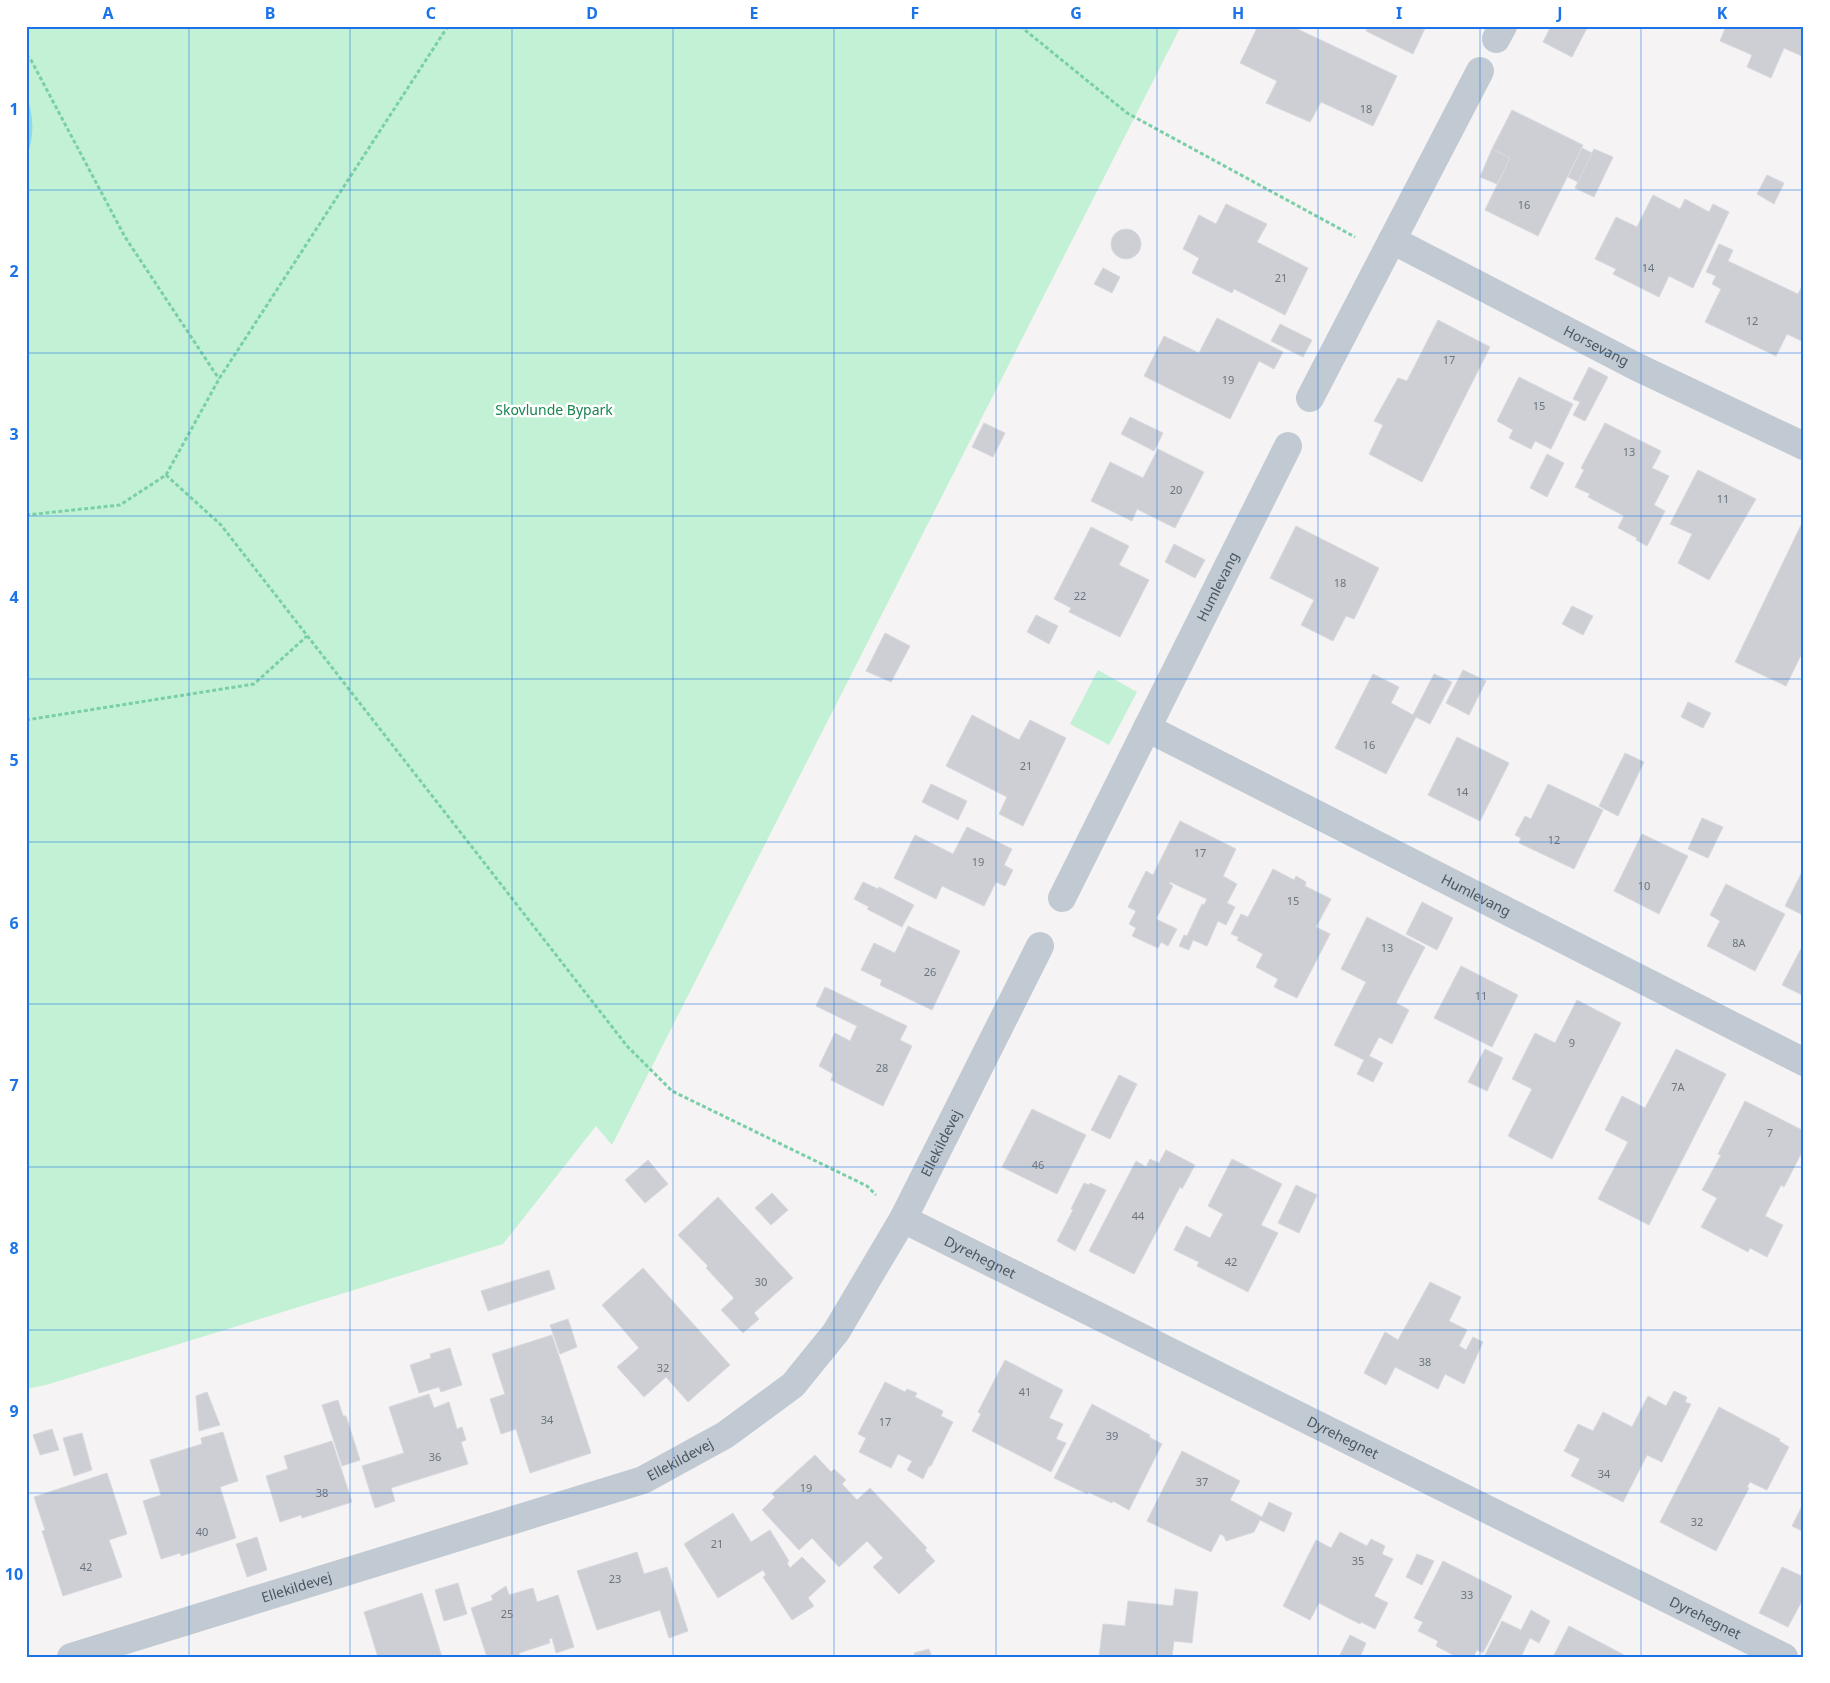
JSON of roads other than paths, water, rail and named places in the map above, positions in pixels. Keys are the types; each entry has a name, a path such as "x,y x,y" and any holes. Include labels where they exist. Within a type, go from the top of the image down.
{"street":[{"path":"1310,398 1480,71"},
{"name":"Horsevang","path":"1389,246 1804,446"},
{"name":"Humlevang","path":"1062,898 1288,446"},
{"name":"Humlevang","path":"1147,728 1804,1062"},
{"name":"Ellekildevej","path":"71,1657 643,1480 725,1435 793,1385 836,1332 903,1219 1040,946"},
{"name":"Dyrehegnet","path":"903,1219 1784,1657"}],"water":[{"path":"26,94 31,110 32,134 26,158"}],"park label":[{"name":"Skovlunde Bypark","path":"554,410"}]}
